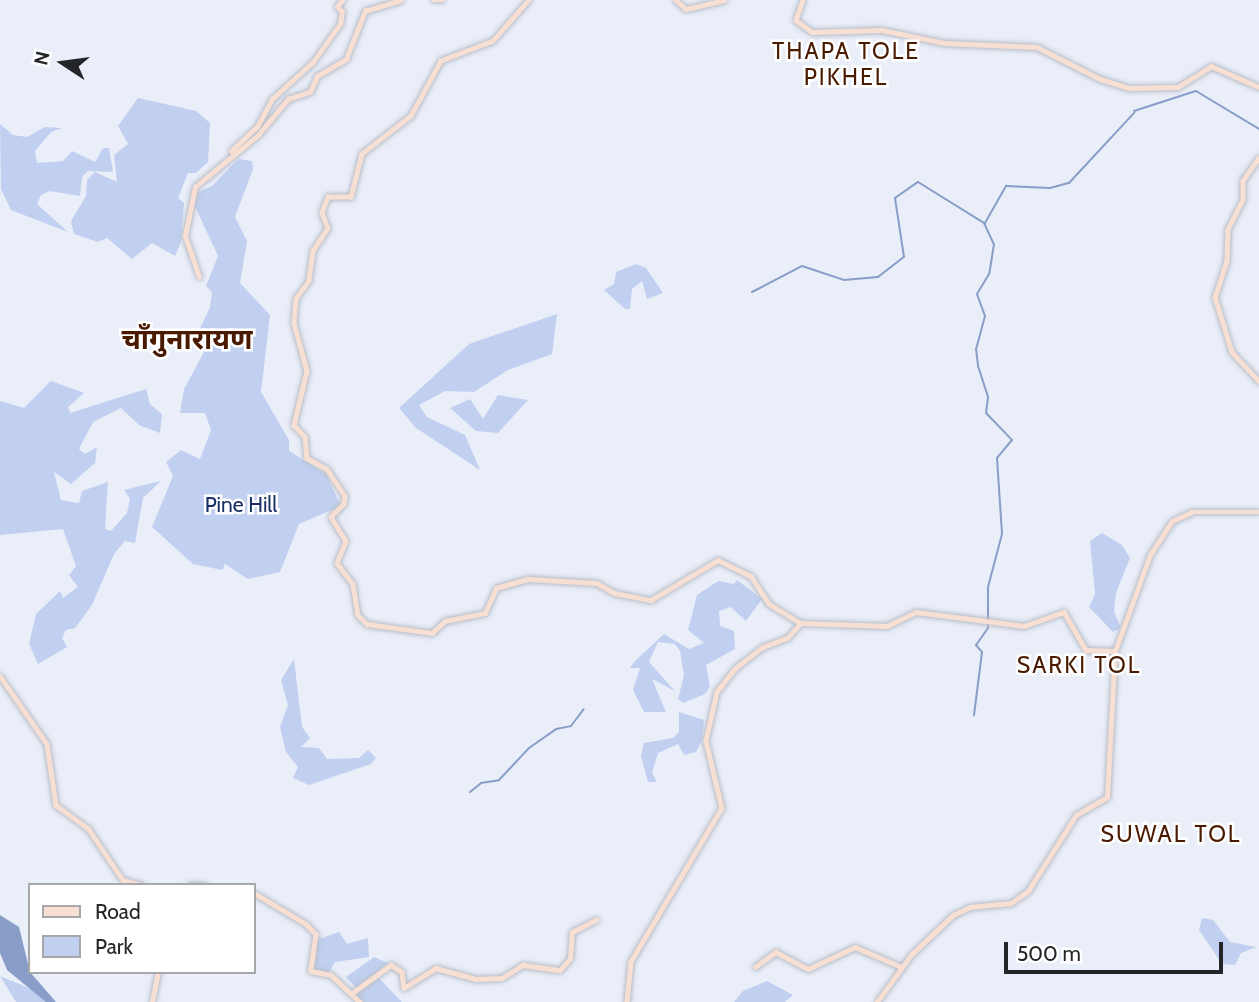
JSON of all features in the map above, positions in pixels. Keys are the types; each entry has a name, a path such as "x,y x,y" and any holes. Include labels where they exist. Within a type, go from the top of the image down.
{"main road":[{"path":"199,277 185,236 188,207 197,185 257,127 272,99 313,62 340,24 342,12 337,8 342,0"},
{"path":"228,154 258,135 288,99 310,92 317,76 346,60 368,9 400,0"},
{"path":"432,0 443,0"},
{"path":"529,0 493,41 441,61 415,100 412,114 362,154 351,197 332,196 323,207 328,228 313,251 309,281 296,299 294,323 307,371 294,423 305,437 307,458 327,470 345,496 344,504 331,517 346,541 337,560 340,571 353,584 358,615 367,624 432,633 445,621 485,613 496,588 528,579 597,583 614,593 651,600 718,560 751,576 769,604 801,623 887,626 916,612 990,625 1034,625 1064,612 1086,650 1115,651"},
{"path":"676,0 686,9 724,0"},
{"path":"803,0 796,20 812,32 882,30 945,43 1037,47 1088,74 1129,88 1178,87 1211,66 1259,86"},
{"path":"1259,158 1243,181 1243,201 1228,230 1227,261 1215,297 1232,352 1259,381"},
{"path":"877,1002 902,967 959,911 1020,898 1076,816 1107,797 1115,651 1150,555 1176,516 1259,512"},
{"path":"627,1002 631,962 722,808 706,741 717,692 735,669 762,648 788,638 801,623"},
{"path":"0,676 47,744 56,805 88,828 120,877 136,883"},
{"path":"256,894 316,934 311,971 331,975 360,1002"},
{"path":"352,993 391,965 402,972 404,988 436,968 476,979 502,978 523,965 560,970 570,959 572,932 596,920"},
{"path":"755,967 776,952 808,969 855,947 902,967"},
{"path":"152,1002 158,974"}],"green space":[{"path":"138,98 196,111 210,123 208,162 196,173 188,173 178,198 184,203 181,242 175,256 152,243 132,259 107,238 98,242 74,234 71,221 86,196 87,180 95,172 117,182 114,155 128,144 118,126"},
{"path":"0,124 13,135 27,137 45,127 62,128 51,132 35,151 37,163 63,161 72,151 95,162 103,148 109,148 113,172 88,171 82,177 80,196 50,191 41,195 37,204 68,232 11,210 1,189"},
{"name":"Pine Hill","path":"238,159 252,161 253,169 235,217 247,241 240,283 270,315 261,392 289,440 289,451 326,474 341,506 299,524 280,572 248,579 225,564 222,570 193,564 152,527 173,476 166,462 181,450 200,459 211,430 205,413 180,413 184,389 204,352 196,337 210,307 212,292 206,286 218,256 193,202 196,193 212,186"},
{"path":"636,264 646,268 663,293 647,299 642,281 632,289 630,309 625,309 604,290 614,284 616,272"},
{"path":"557,314 552,354 508,370 474,392 445,391 419,405 427,417 465,435 480,470 416,428 399,408 469,344"},
{"path":"51,381 84,393 68,407 70,413 146,389 150,404 162,414 160,433 139,425 121,408 93,422 79,449 85,454 97,447 95,463 71,484 54,472 61,500 79,503 82,491 108,482 105,529 111,531 127,513 130,499 124,490 161,481 143,498 135,543 125,541 114,554 92,605 75,628 66,630 62,638 67,647 38,664 29,644 36,614 60,591 63,598 78,587 69,575 76,566 63,529 0,535 0,401 24,408"},
{"path":"498,395 528,400 498,433 476,431 450,408 470,399 483,419"},
{"path":"1102,533 1122,545 1130,558 1116,593 1114,612 1121,628 1113,632 1089,607 1095,594 1090,541"},
{"path":"737,580 762,599 746,621 731,607 719,611 720,626 734,631 735,649 706,665 710,686 705,694 683,703 678,699 684,675 680,651 675,644 658,642 649,662 675,691 652,679 666,712 644,712 633,690 640,668 630,668 634,662 664,634 689,649 704,643 688,630 697,595 718,581 734,584"},
{"path":"294,659 302,727 310,738 301,747 319,748 327,759 359,758 368,750 376,758 371,764 309,785 293,778 298,767 286,752 280,727 288,705 281,680"},
{"path":"679,712 704,720 702,740 696,752 684,755 678,744 658,753 652,773 657,782 648,782 641,756 644,743 673,738 679,732"},
{"path":"1202,918 1213,920 1230,942 1256,947 1241,953 1235,965 1222,964 1199,930"},
{"path":"339,932 347,944 368,938 369,957 335,962 330,971 320,974 311,970 316,940"},
{"path":"374,957 388,963 356,988 346,977"},
{"path":"375,974 402,1002 362,1002 354,993"},
{"path":"0,976 36,991 46,1002 16,1002"},
{"path":"767,981 793,995 785,1002 734,1002 743,991"}],"shaded area":[{"path":"0,915 19,927 28,974 32,974 56,1002 46,1002 7,970 0,953"}],"waterway":[{"path":"1134,111 1196,91 1259,129"},
{"path":"985,223 1006,186 1050,188 1069,183 1134,113"},
{"path":"752,292 802,266 844,280 878,277 904,257 895,198 918,182 984,223 994,244 989,274 977,294 985,316 976,349 978,366 988,397 986,413 1012,440 997,458 1002,534 988,587 988,628 976,645 982,652 974,715"},
{"path":"470,792 481,783 499,780 529,748 556,729 571,726 584,709"}],"district":[{"name":"THAPA TOLE PIKHEL","path":"846,64"},
{"name":"चाँगुनारायण","path":"187,339"},
{"name":"SARKI TOL","path":"1079,665"},
{"name":"SUWAL TOL","path":"1171,834"}]}
